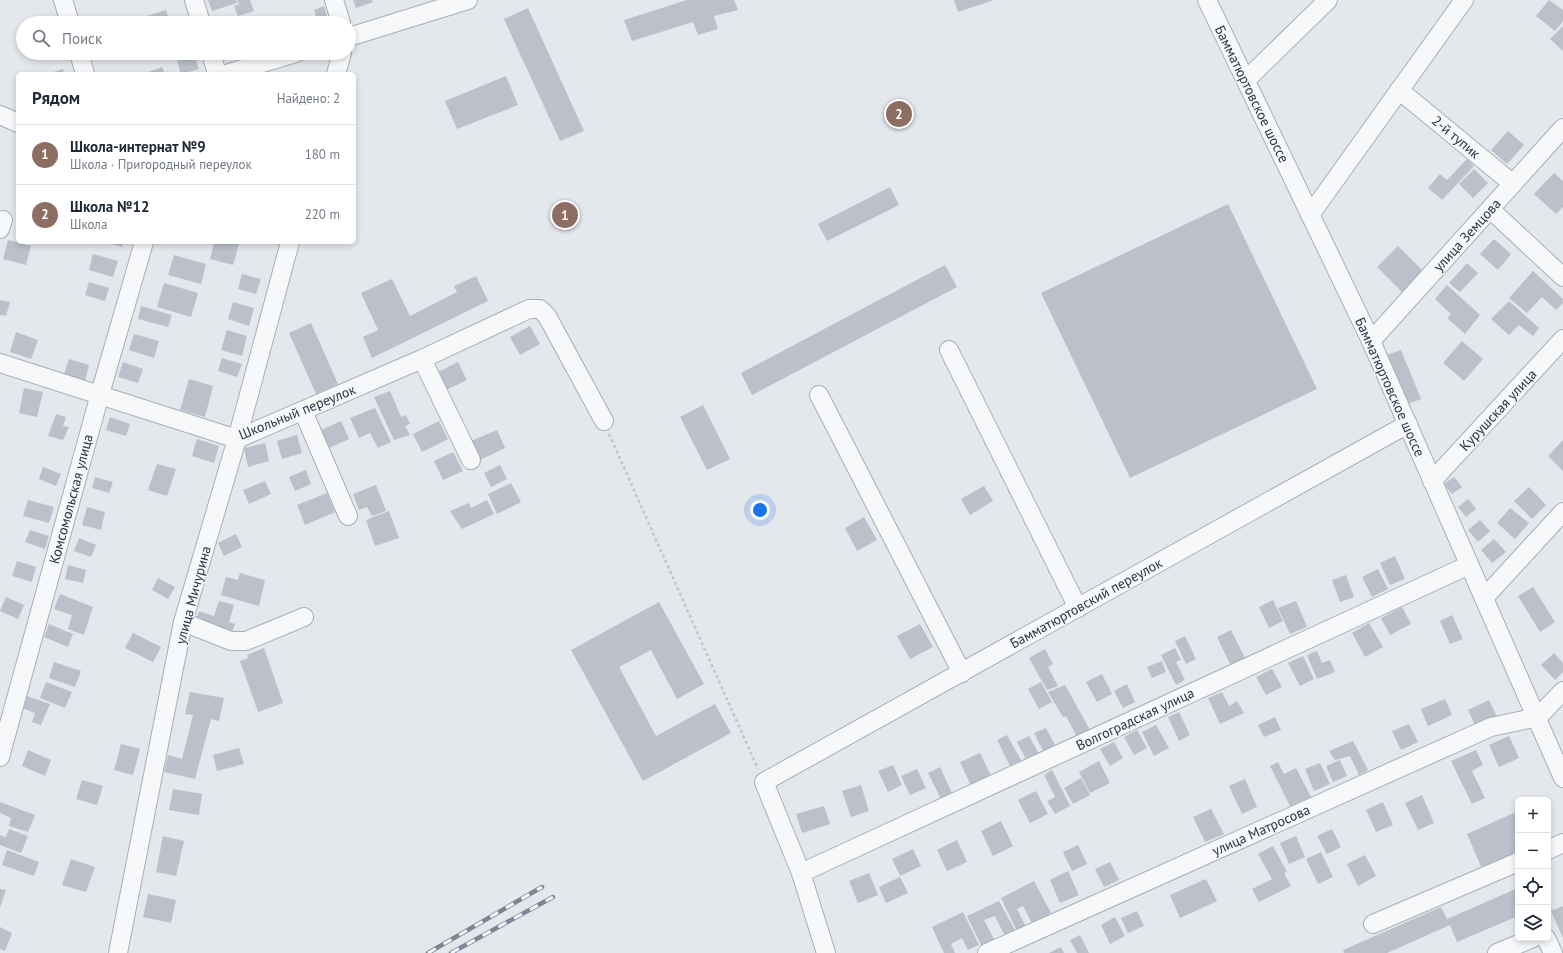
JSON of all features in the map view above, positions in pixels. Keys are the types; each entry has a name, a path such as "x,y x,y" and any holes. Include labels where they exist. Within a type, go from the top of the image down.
{"street":[{"path":"63,0 68,16"},
{"path":"194,0 199,16"},
{"path":"334,0 339,16"},
{"path":"356,35 468,0"},
{"name":"Бамматюртовское шоссе","path":"1207,0 1371,341 1538,718 1563,778"},
{"path":"1246,80 1328,0"},
{"path":"1310,215 1464,0"},
{"path":"81,60 84,72"},
{"path":"213,60 216,72"},
{"path":"233,72 273,60"},
{"path":"337,72 340,60"},
{"name":"2-й тупик","path":"1399,90 1513,184"},
{"path":"0,115 16,122"},
{"name":"улица Земцова","path":"1371,341 1563,128"},
{"path":"1490,209 1563,277"},
{"name":"Комсомольская улица","path":"0,757 100,394 143,244"},
{"name":"улица Мичурина","path":"118,953 183,622 237,439 289,244"},
{"name":"Школьный переулок","path":"0,363 237,439 422,359 529,309 540,310 547,316 604,422"},
{"name":"Курушская улица","path":"1432,481 1563,339"},
{"path":"949,350 1078,608"},
{"path":"422,359 471,460"},
{"path":"819,394 962,673"},
{"path":"303,411 348,516"},
{"name":"Бамматюртовский переулок","path":"764,782 1408,424"},
{"path":"1484,598 1563,512"},
{"name":"Волгоградская улица","path":"801,873 1469,565"},
{"path":"183,622 231,640 246,641 304,617"},
{"path":"1538,718 1563,691"},
{"name":"улица Матросова","path":"987,953 1491,727 1538,718"},
{"path":"764,782 801,873 826,953"},
{"path":"1551,849 1563,843"},
{"path":"1373,924 1515,863"},
{"path":"1497,953 1526,941"},
{"path":"1547,941 1553,953"}],"path":[{"path":"604,422 764,782"}],"building":[{"path":"208,0 236,0 237,3 212,11"},
{"path":"237,0 250,0 254,11 238,16 234,6 239,4"},
{"path":"353,0 372,0 373,2 356,8"},
{"path":"687,0 734,0 738,10 714,16 718,29 698,35 693,22 632,41 624,20"},
{"path":"954,0 994,0 958,12"},
{"path":"1549,0 1563,10 1563,21 1555,31 1536,16"},
{"path":"324,6 327,16 316,16 314,10"},
{"path":"528,8 584,131 560,141 504,19"},
{"path":"166,10 168,16 147,16"},
{"path":"1563,26 1563,51 1550,39"},
{"path":"196,60 199,69 188,72 180,72 177,61"},
{"path":"162,67 164,72 148,72"},
{"path":"63,69 64,72 53,72"},
{"path":"506,76 518,105 457,129 445,101"},
{"path":"1508,131 1524,145 1507,164 1491,150"},
{"path":"1467,159 1474,166 1442,200 1428,188 1440,174 1447,180"},
{"path":"1474,169 1488,183 1473,198 1459,184"},
{"path":"1554,173 1563,181 1563,207 1556,214 1534,194"},
{"path":"890,187 899,205 827,241 818,224"},
{"path":"1228,204 1317,389 1130,478 1041,293"},
{"path":"1494,239 1511,254 1498,270 1480,254"},
{"path":"8,240 16,242 16,244 31,246 26,265 3,259"},
{"path":"112,244 123,244 122,247"},
{"path":"214,244 239,244 233,265 210,259"},
{"path":"1398,246 1425,273 1404,294 1377,267"},
{"path":"93,254 118,261 113,277 89,270"},
{"path":"174,255 206,264 201,284 168,275"},
{"path":"1467,263 1478,273 1460,292 1449,283"},
{"path":"945,265 957,287 752,395 741,373"},
{"path":"1533,271 1563,299 1563,303 1556,310 1542,297 1527,313 1509,298"},
{"path":"242,274 261,279 256,294 238,289"},
{"path":"476,276 488,301 372,358 363,337 378,330 361,293 392,279 410,316 457,292 454,286"},
{"path":"89,282 109,288 105,301 85,295"},
{"path":"164,283 198,293 191,317 157,307"},
{"path":"1447,285 1480,315 1465,334 1447,318 1451,314 1435,299"},
{"path":"0,300 10,302 6,316 0,315"},
{"path":"1509,301 1539,328 1533,336 1519,325 1509,335 1491,319"},
{"path":"233,302 254,308 249,326 228,319"},
{"path":"141,306 172,315 168,327 138,319"},
{"path":"311,323 338,384 316,394 289,333"},
{"path":"530,326 540,344 520,355 510,337"},
{"path":"227,330 247,336 242,356 221,350"},
{"path":"16,332 38,340 31,359 10,352"},
{"path":"134,334 159,341 154,358 129,350"},
{"path":"1462,341 1483,359 1464,381 1443,363"},
{"path":"1401,350 1421,399 1408,404 1387,355"},
{"path":"222,358 242,364 237,377 218,371"},
{"path":"69,359 89,365 85,381 64,375"},
{"path":"123,362 143,369 138,383 118,377"},
{"path":"458,362 467,380 444,391 436,373"},
{"path":"189,379 213,386 205,417 180,410"},
{"path":"24,388 43,392 37,417 19,413"},
{"path":"390,391 401,417 406,415 410,424 405,426 410,435 394,440 374,397"},
{"path":"703,405 730,459 707,470 680,417"},
{"path":"375,408 391,442 378,448 370,433 359,438 350,418"},
{"path":"56,414 66,417 63,426 69,427 63,440 48,436"},
{"path":"110,417 130,424 126,436 106,430"},
{"path":"341,421 349,439 329,448 321,430"},
{"path":"439,421 448,439 422,452 413,434"},
{"path":"497,430 505,448 480,460 471,441"},
{"path":"297,435 302,453 282,459 277,441"},
{"path":"197,439 219,446 214,463 192,456"},
{"path":"1563,440 1563,471 1548,456"},
{"path":"265,443 269,461 248,467 244,448"},
{"path":"453,452 463,471 443,480 434,461"},
{"path":"157,464 176,469 167,496 148,490"},
{"path":"500,465 507,479 491,487 484,473"},
{"path":"43,467 61,474 56,486 39,479"},
{"path":"306,470 311,484 295,491 289,477"},
{"path":"95,477 113,482 109,493 92,488"},
{"path":"1454,477 1462,487 1452,494 1444,484"},
{"path":"265,481 271,494 249,504 243,490"},
{"path":"511,483 521,502 497,514 488,494"},
{"path":"376,485 386,511 372,516 367,507 359,510 353,494"},
{"path":"984,486 993,501 970,515 961,499"},
{"path":"1529,487 1546,505 1532,519 1514,501"},
{"path":"327,493 335,512 305,525 297,505"},
{"path":"1468,499 1476,509 1466,517 1458,507"},
{"path":"28,500 54,507 49,523 23,516"},
{"path":"487,500 494,514 462,529 450,511 469,503 471,508"},
{"path":"87,507 105,512 101,530 82,525"},
{"path":"1510,508 1529,523 1515,539 1497,523"},
{"path":"389,511 399,538 375,546 366,520"},
{"path":"864,517 877,540 857,551 845,528"},
{"path":"1480,520 1490,531 1478,542 1468,530"},
{"path":"30,530 49,536 45,549 25,542"},
{"path":"236,534 242,547 224,556 218,543"},
{"path":"79,538 96,545 91,557 74,551"},
{"path":"1494,539 1506,552 1492,563 1481,550"},
{"path":"1395,556 1405,579 1390,585 1380,563"},
{"path":"17,561 36,567 32,582 12,576"},
{"path":"68,565 86,570 83,583 65,579"},
{"path":"1378,569 1388,589 1372,597 1362,577"},
{"path":"240,573 265,580 259,606 221,595 226,577 238,580"},
{"path":"1346,575 1354,597 1340,602 1332,580"},
{"path":"158,578 175,587 168,599 152,590"},
{"path":"1533,587 1555,622 1540,632 1518,596"},
{"path":"60,594 93,607 84,635 68,629 72,615 54,609"},
{"path":"6,597 24,605 18,619 0,611"},
{"path":"1273,600 1283,621 1269,628 1259,607"},
{"path":"219,601 234,605 229,622 235,624 231,635 195,622 199,611 214,616"},
{"path":"1296,601 1307,627 1290,634 1278,608"},
{"path":"659,602 704,684 677,699 651,650 619,667 656,736 715,704 731,733 643,781 571,650"},
{"path":"1402,607 1411,624 1390,635 1381,618"},
{"path":"1452,615 1463,639 1450,644 1440,621"},
{"path":"1369,623 1383,647 1365,657 1352,633"},
{"path":"49,624 73,634 68,647 44,637"},
{"path":"920,624 933,647 910,659 897,636"},
{"path":"1231,630 1245,658 1230,664 1217,637"},
{"path":"133,633 161,647 153,662 125,648"},
{"path":"1185,636 1196,659 1186,664 1175,641"},
{"path":"264,648 283,703 258,712 240,661 248,658 247,655"},
{"path":"1175,648 1181,660 1176,662 1185,680 1176,685 1161,655"},
{"path":"1045,649 1053,664 1048,667 1058,686 1047,690 1029,658"},
{"path":"1317,651 1322,663 1330,660 1335,672 1317,679 1307,655"},
{"path":"1554,653 1563,663 1563,672 1555,680 1541,665"},
{"path":"1303,656 1314,679 1300,686 1288,663"},
{"path":"1162,661 1166,672 1152,678 1147,667"},
{"path":"54,662 81,671 75,687 49,678"},
{"path":"1272,669 1282,687 1266,695 1256,677"},
{"path":"1102,674 1112,694 1097,702 1086,682"},
{"path":"46,682 72,692 65,708 40,698"},
{"path":"1041,682 1052,702 1039,709 1028,689"},
{"path":"1127,684 1135,702 1123,708 1114,691"},
{"path":"1065,685 1090,730 1077,737 1066,716 1063,717 1048,692"},
{"path":"190,692 224,698 219,721 211,719 195,779 164,772 168,755 182,759 193,715 185,714"},
{"path":"1222,692 1229,706 1237,701 1244,713 1220,724 1208,698"},
{"path":"24,695 50,704 41,725 32,722 35,713 19,707"},
{"path":"1445,699 1452,715 1428,726 1421,709"},
{"path":"1489,700 1497,717 1476,727 1468,710"},
{"path":"1179,712 1190,735 1179,741 1168,717"},
{"path":"1275,717 1281,730 1264,737 1258,725"},
{"path":"1409,724 1418,742 1401,750 1392,731"},
{"path":"1156,725 1169,748 1154,756 1142,732"},
{"path":"1046,728 1055,745 1043,751 1034,733"},
{"path":"1137,730 1147,748 1134,755 1124,737"},
{"path":"1007,735 1021,760 1010,766 997,740"},
{"path":"1029,736 1039,754 1027,761 1017,742"},
{"path":"1509,736 1519,758 1499,767 1489,745"},
{"path":"1353,741 1368,770 1359,775 1350,756 1335,760 1329,751"},
{"path":"1114,742 1123,758 1110,766 1100,749"},
{"path":"121,744 140,749 133,775 114,770"},
{"path":"239,748 244,764 217,771 213,755"},
{"path":"28,750 51,760 45,776 22,766"},
{"path":"1476,750 1483,765 1472,771 1485,798 1472,804 1451,761"},
{"path":"980,753 991,776 971,786 960,762"},
{"path":"1340,760 1347,776 1333,782 1326,766"},
{"path":"1099,761 1110,783 1090,793 1079,772"},
{"path":"1278,762 1284,774 1296,768 1311,797 1290,806 1270,766"},
{"path":"1320,763 1330,784 1314,791 1305,769"},
{"path":"893,765 902,785 888,792 878,771"},
{"path":"940,767 952,793 941,799 928,773"},
{"path":"917,769 926,788 910,795 901,776"},
{"path":"1052,770 1070,806 1055,814 1047,801 1055,797 1044,775"},
{"path":"1081,778 1090,795 1073,804 1064,788"},
{"path":"1245,779 1257,807 1242,814 1229,786"},
{"path":"82,780 103,786 97,805 76,799"},
{"path":"861,785 869,811 851,817 842,791"},
{"path":"173,789 202,794 199,815 169,810"},
{"path":"1036,791 1048,814 1030,823 1018,800"},
{"path":"1422,795 1434,823 1418,830 1405,803"},
{"path":"0,802 35,815 28,832 9,826 11,818 0,813"},
{"path":"1383,802 1393,825 1376,832 1366,810"},
{"path":"824,806 830,824 802,833 796,814"},
{"path":"1211,809 1224,834 1205,842 1193,817"},
{"path":"1515,812 1515,856 1483,871 1467,834"},
{"path":"1001,821 1013,846 993,856 981,831"},
{"path":"9,829 28,836 21,853 0,845 0,835 6,837"},
{"path":"1332,829 1341,847 1327,854 1317,836"},
{"path":"163,836 184,841 176,876 156,872"},
{"path":"1296,836 1305,857 1289,864 1280,843"},
{"path":"957,840 967,862 947,871 937,850"},
{"path":"1078,845 1087,864 1072,871 1063,852"},
{"path":"1273,846 1287,872 1284,873 1291,886 1259,902 1252,889 1272,879 1258,854"},
{"path":"913,849 921,866 900,876 892,859"},
{"path":"7,850 39,862 34,876 2,865"},
{"path":"1321,852 1333,877 1318,884 1306,859"},
{"path":"1365,855 1376,876 1358,886 1347,864"},
{"path":"71,859 95,867 86,892 62,885"},
{"path":"1110,862 1119,880 1104,887 1095,869"},
{"path":"1068,871 1079,895 1060,903 1050,880"},
{"path":"869,873 878,895 858,903 849,881"},
{"path":"900,877 908,893 886,903 879,887"},
{"path":"1206,879 1217,901 1180,918 1170,895"},
{"path":"1034,881 1051,913 1032,923 1023,906 1017,909 1026,927 1017,931 1001,898"},
{"path":"0,889 6,890 0,908"},
{"path":"1515,889 1515,917 1457,942 1450,925 1387,953 1344,953 1343,950 1441,907 1447,919"},
{"path":"148,894 176,900 171,923 143,917"},
{"path":"999,901 1016,932 1005,936 995,916 984,920 995,941 982,947 967,916"},
{"path":"1563,906 1563,938 1551,911"},
{"path":"1137,911 1144,926 1128,933 1121,918"},
{"path":"963,912 979,945 968,950 962,938 951,944 955,953 944,953 932,927"},
{"path":"1115,917 1125,936 1110,944 1101,925"},
{"path":"0,927 12,933 5,951 0,949"},
{"path":"1080,935 1089,953 1077,953 1070,940"},
{"path":"1061,947 1064,953 1049,953"}],"railway":[{"path":"428,953 542,887"},
{"path":"451,953 553,897"}],"place":[{"name":"Школа №12","path":"899,114"},
{"name":"Школа-интернат №9","path":"565,215"}]}
